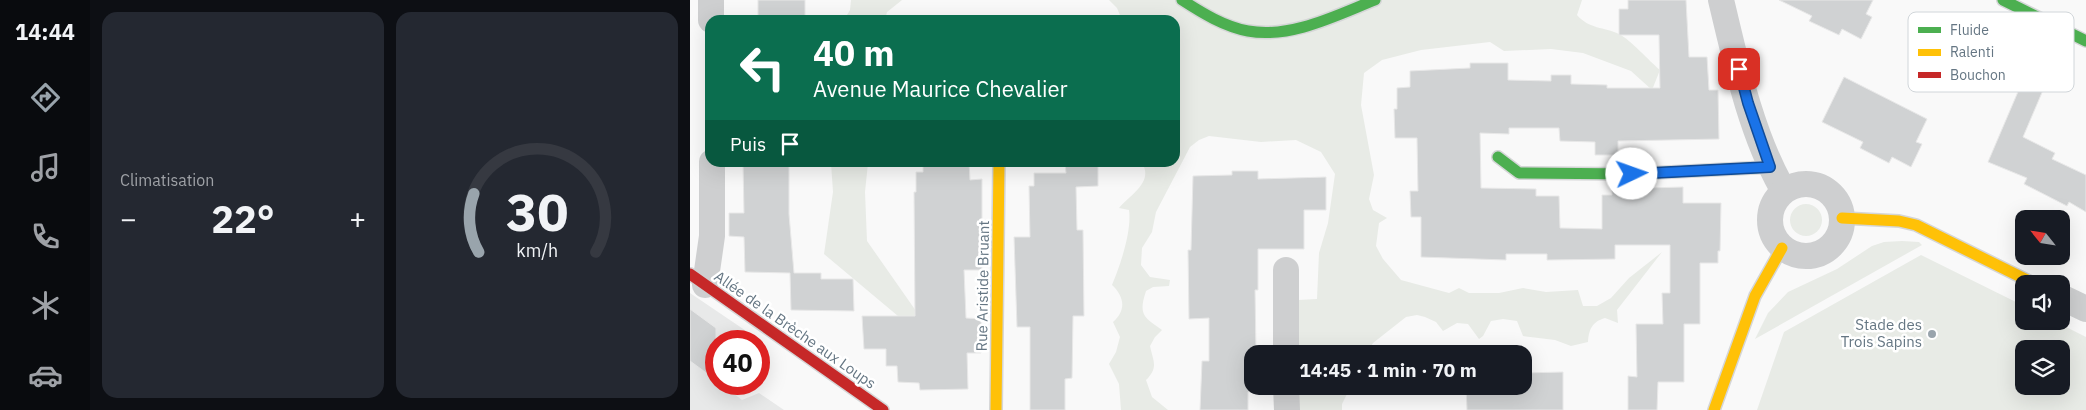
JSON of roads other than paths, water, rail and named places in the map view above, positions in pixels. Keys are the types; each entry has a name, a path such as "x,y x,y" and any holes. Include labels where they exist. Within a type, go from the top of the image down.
{"street":[{"path":"712,0 712,15"},
{"path":"1182,0 1221,21 1255,32 1292,28 1375,0"},
{"path":"1721,0 1748,103 1770,167 1784,191"},
{"path":"2003,0 2027,12"},
{"path":"2074,35 2086,41"},
{"path":"1498,157 1519,173 1632,174 1770,167"},
{"path":"698,280 712,236 712,167"},
{"name":"Rue Aristide Bruant","path":"996,410 999,167"},
{"path":"1802,184 1819,186 1833,196 1838,202 1842,218 1841,230 1836,241 1827,250 1816,256 1804,257 1792,254 1782,248 1773,234 1770,219 1772,208 1784,191 1802,184"},
{"path":"1842,218 1899,221 1916,224 2017,275"},
{"path":"1714,410 1756,296 1782,248"},
{"path":"1286,270 1286,345"},
{"name":"Allée de la Brèche aux Loups","path":"698,280 883,410"},
{"path":"2070,301 2086,309"},
{"path":"1286,395 1287,410"}],"place":[{"name":"Stade des Trois Sapins","path":"1932,334"}]}
